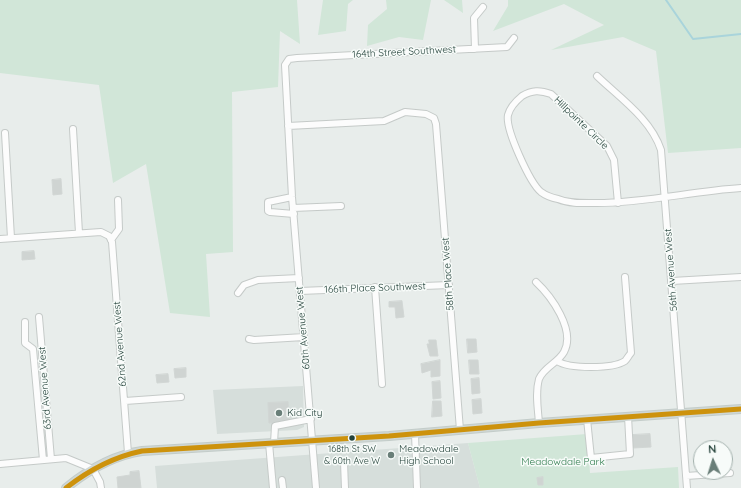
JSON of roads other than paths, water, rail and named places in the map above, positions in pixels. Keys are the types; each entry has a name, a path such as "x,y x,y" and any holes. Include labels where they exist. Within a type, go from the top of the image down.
{"main road":[{"path":"66,488 94,469 128,453 415,434 587,419 741,409"}],"street":[{"path":"475,49 474,18 483,6"},
{"name":"164th Street Southwest","path":"290,59 507,47 514,38"},
{"name":"60th Avenue West","path":"290,59 285,65 292,197 316,488"},
{"name":"56th Avenue West","path":"597,76 649,126 657,137 661,150 687,488"},
{"name":"Hillpointe Circle","path":"618,203 614,160 608,146 551,94 541,90 528,92 515,102 508,115 509,128 530,177 541,192 559,200 572,202 618,203 710,190 741,188"},
{"name":"58th Place West","path":"288,126 384,121 405,112 426,114 434,118 436,124 460,430"},
{"path":"73,129 79,233"},
{"path":"5,133 11,238"},
{"path":"292,197 272,200 268,202 266,207 270,212 341,206"},
{"path":"0,238 101,232 110,238 119,229 118,200"},
{"name":"62nd Avenue West","path":"110,238 125,401 128,453"},
{"path":"557,361 574,367 614,365 625,361 631,353 624,277"},
{"path":"672,282 741,277"},
{"path":"238,293 244,285 258,280 299,278"},
{"path":"536,282 556,305 565,326 567,336 565,352 545,371 539,379 537,399 539,423"},
{"name":"166th Place Southwest","path":"300,291 449,285"},
{"path":"375,287 382,384"},
{"name":"63rd Avenue West","path":"40,317 51,459"},
{"path":"25,322 25,343 33,349 43,460"},
{"path":"249,339 304,337"},
{"path":"125,401 181,398"},
{"path":"587,419 591,458 630,454 628,416"},
{"path":"273,488 272,443 275,426 311,419"},
{"path":"415,434 417,488"},
{"path":"0,464 66,458 94,469 101,488"},
{"path":"344,462 345,488"},
{"path":"686,476 693,476"},
{"path":"282,480 283,488"}],"waterway":[{"path":"666,0 693,39 741,34"}],"place":[{"name":"Kid City","path":"279,413"},
{"name":"168th St SW & 60th Ave W","path":"352,438"},
{"name":"Meadowdale High School","path":"391,455"}],"park label":[{"name":"Meadowdale Park","path":"563,462"}]}
